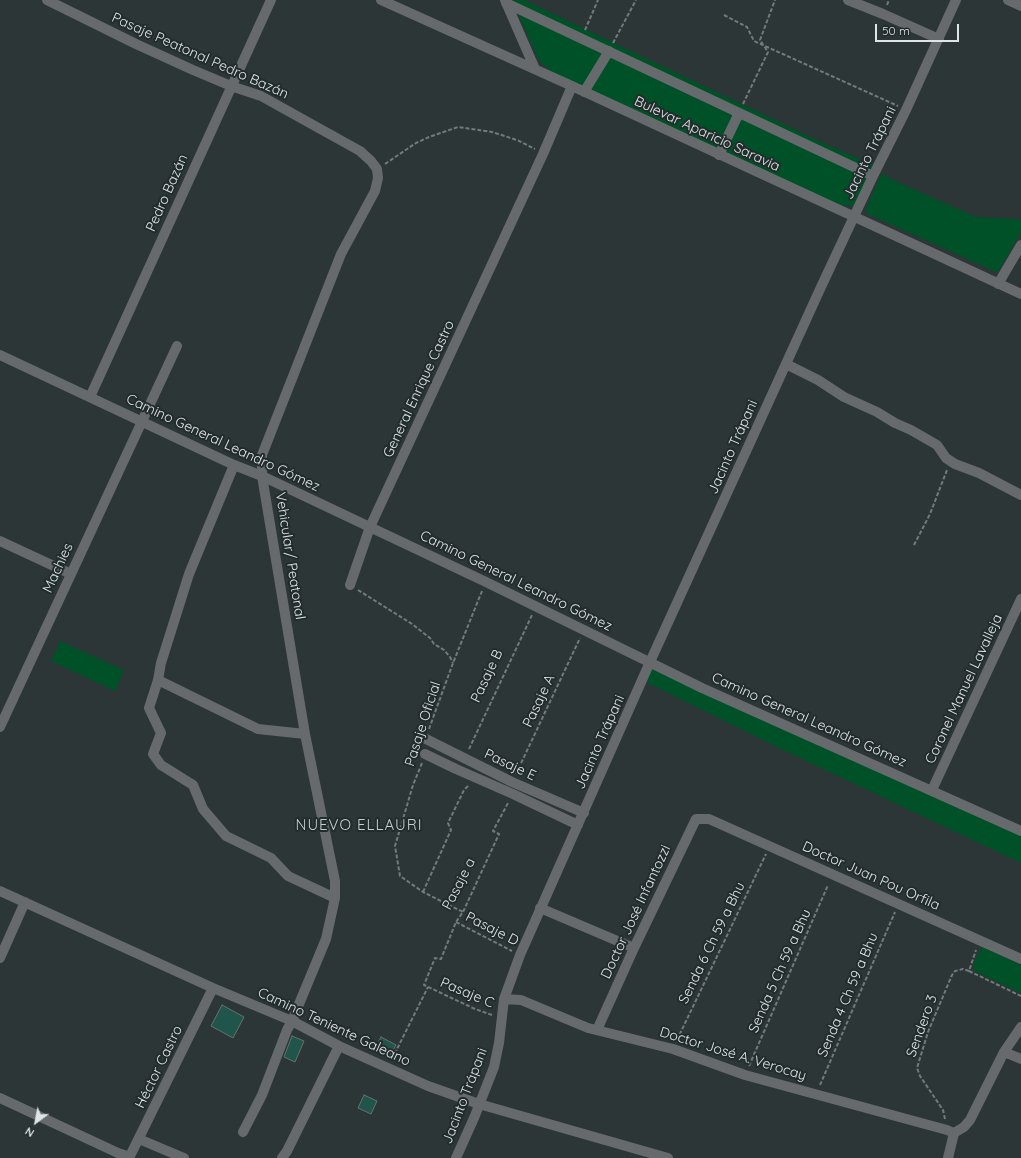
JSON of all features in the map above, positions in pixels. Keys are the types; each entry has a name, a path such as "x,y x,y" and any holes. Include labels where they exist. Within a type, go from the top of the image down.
{"street":[{"name":"Pasaje Peatonal Pedro Bazán","path":"47,0 193,70 231,86 261,96 349,144 371,160 377,169"},
{"name":"Pedro Bazán","path":"90,397 271,0"},
{"name":"Bulevar Aparicio Saravia","path":"381,0 535,69 1021,294"},
{"path":"848,0 939,39"},
{"name":"Jacinto Trápani","path":"456,1158 494,1067 499,1043 504,999 520,955 540,908 786,364 873,176 906,110 956,0"},
{"path":"1008,0 1021,6"},
{"path":"505,2 535,69"},
{"path":"505,2 873,176"},
{"path":"584,92 608,51"},
{"name":"General Enrique Castro","path":"350,585 370,527 544,154 572,86"},
{"path":"719,155 739,113"},
{"name":"Vehicular/ Peatonal","path":"243,1132 262,1095 287,1030 326,939 335,898 336,881 305,734 262,476 262,455 341,254 375,191 378,178 377,169"},
{"path":"998,284 1021,245"},
{"name":"Machies","path":"0,727 177,346"},
{"name":"Camino General Leandro Gómez","path":"0,356 370,527 585,629 702,688 1021,831"},
{"path":"786,364 818,380 844,397 877,412 937,445 946,458 950,461 1021,495"},
{"path":"234,465 189,574 161,663 158,680 149,708 161,733 153,754 161,765 193,785 203,809 226,836 271,858 288,876 335,898"},
{"path":"0,542 71,574"},
{"name":"Coronel Manuel Lavalleja","path":"932,790 1021,599"},
{"path":"158,680 258,729 305,734"},
{"name":"Pasaje E","path":"426,739 512,782 584,813"},
{"name":"Pasaje E","path":"425,754 456,770 513,794 578,825"},
{"path":"456,770 465,759"},
{"path":"512,782 513,794"},
{"name":"Doctor José Infantozzi","path":"597,1030 634,948 696,819 709,820"},
{"name":"Doctor Juan Pou Orfila","path":"709,820 899,903 1021,959"},
{"name":"Camino Teniente Galeano","path":"0,891 212,988 292,1021 339,1046 428,1086 479,1104 668,1158"},
{"path":"0,958 25,902"},
{"path":"540,908 634,948"},
{"name":"Héctor Castro","path":"130,1158 212,988"},
{"name":"Doctor José A. Verocay","path":"504,999 521,1000 588,1028 673,1049 745,1075 951,1132"},
{"path":"948,1158 951,1132 964,1127 970,1120 1004,1052 1021,1027"},
{"path":"282,1158 287,1151 339,1046"},
{"path":"1004,1052 1021,1059"},
{"path":"0,1098 130,1158"},
{"path":"139,1139 184,1158"}],"path":[{"path":"582,38 598,0"},
{"path":"608,51 636,0"},
{"path":"739,113 768,52 760,40 775,0"},
{"path":"724,15 747,27 754,41 906,110"},
{"path":"377,169 416,143 458,127 492,132 517,140 544,154"},
{"path":"914,545 930,514 950,461"},
{"name":"Pasaje Oficial","path":"426,739 453,663 486,582"},
{"path":"350,585 412,624 430,638 434,644 444,650 450,656 453,663"},
{"name":"Pasaje B","path":"465,759 536,606"},
{"name":"Pasaje A","path":"512,782 585,629"},
{"name":"Pasaje Oficial","path":"400,876 395,846 413,785 425,754"},
{"path":"423,892 451,830 448,823 464,790 475,777"},
{"name":"Pasaje a","path":"424,985 435,958 441,959 456,922 463,912 499,834 493,831 513,794"},
{"name":"Senda 6 Ch 59 a Bhu","path":"673,1049 770,846"},
{"name":"Senda 5 Ch 59 a Bhu","path":"745,1075 833,874"},
{"name":"Pasaje D","path":"400,876 423,892 463,912"},
{"name":"Senda 4 Ch 59 a Bhu","path":"816,1095 899,903"},
{"name":"Pasaje D","path":"456,922 520,955"},
{"path":"981,940 971,962 969,971 1021,996"},
{"name":"Sendero 3","path":"951,1132 943,1110 920,1076 917,1068 928,1032 952,975 955,971 963,969 969,971"},
{"name":"Pasaje C","path":"424,985 475,1009 502,1019"},
{"path":"391,1060 428,987"}],"green space":[{"path":"512,0 524,0 823,143 873,165 859,197 854,205 840,205 553,73 539,61"},
{"path":"882,173 891,179 976,217 1019,219 1021,221 1021,232 998,272 868,214 865,210"},
{"path":"60,641 124,670 115,691 51,661"},
{"path":"650,662 1021,831 1021,863 779,748 642,680"},
{"path":"982,946 1021,965 1021,993 974,971 973,964"}],"building":[{"path":"222,1005 244,1017 233,1038 211,1026"},
{"path":"292,1036 304,1041 295,1062 284,1057"},
{"path":"381,1037 396,1045 390,1055 376,1047"},
{"path":"364,1095 377,1101 371,1114 358,1108"}],"district":[{"name":"NUEVO ELLAURI","path":"359,825"}]}
